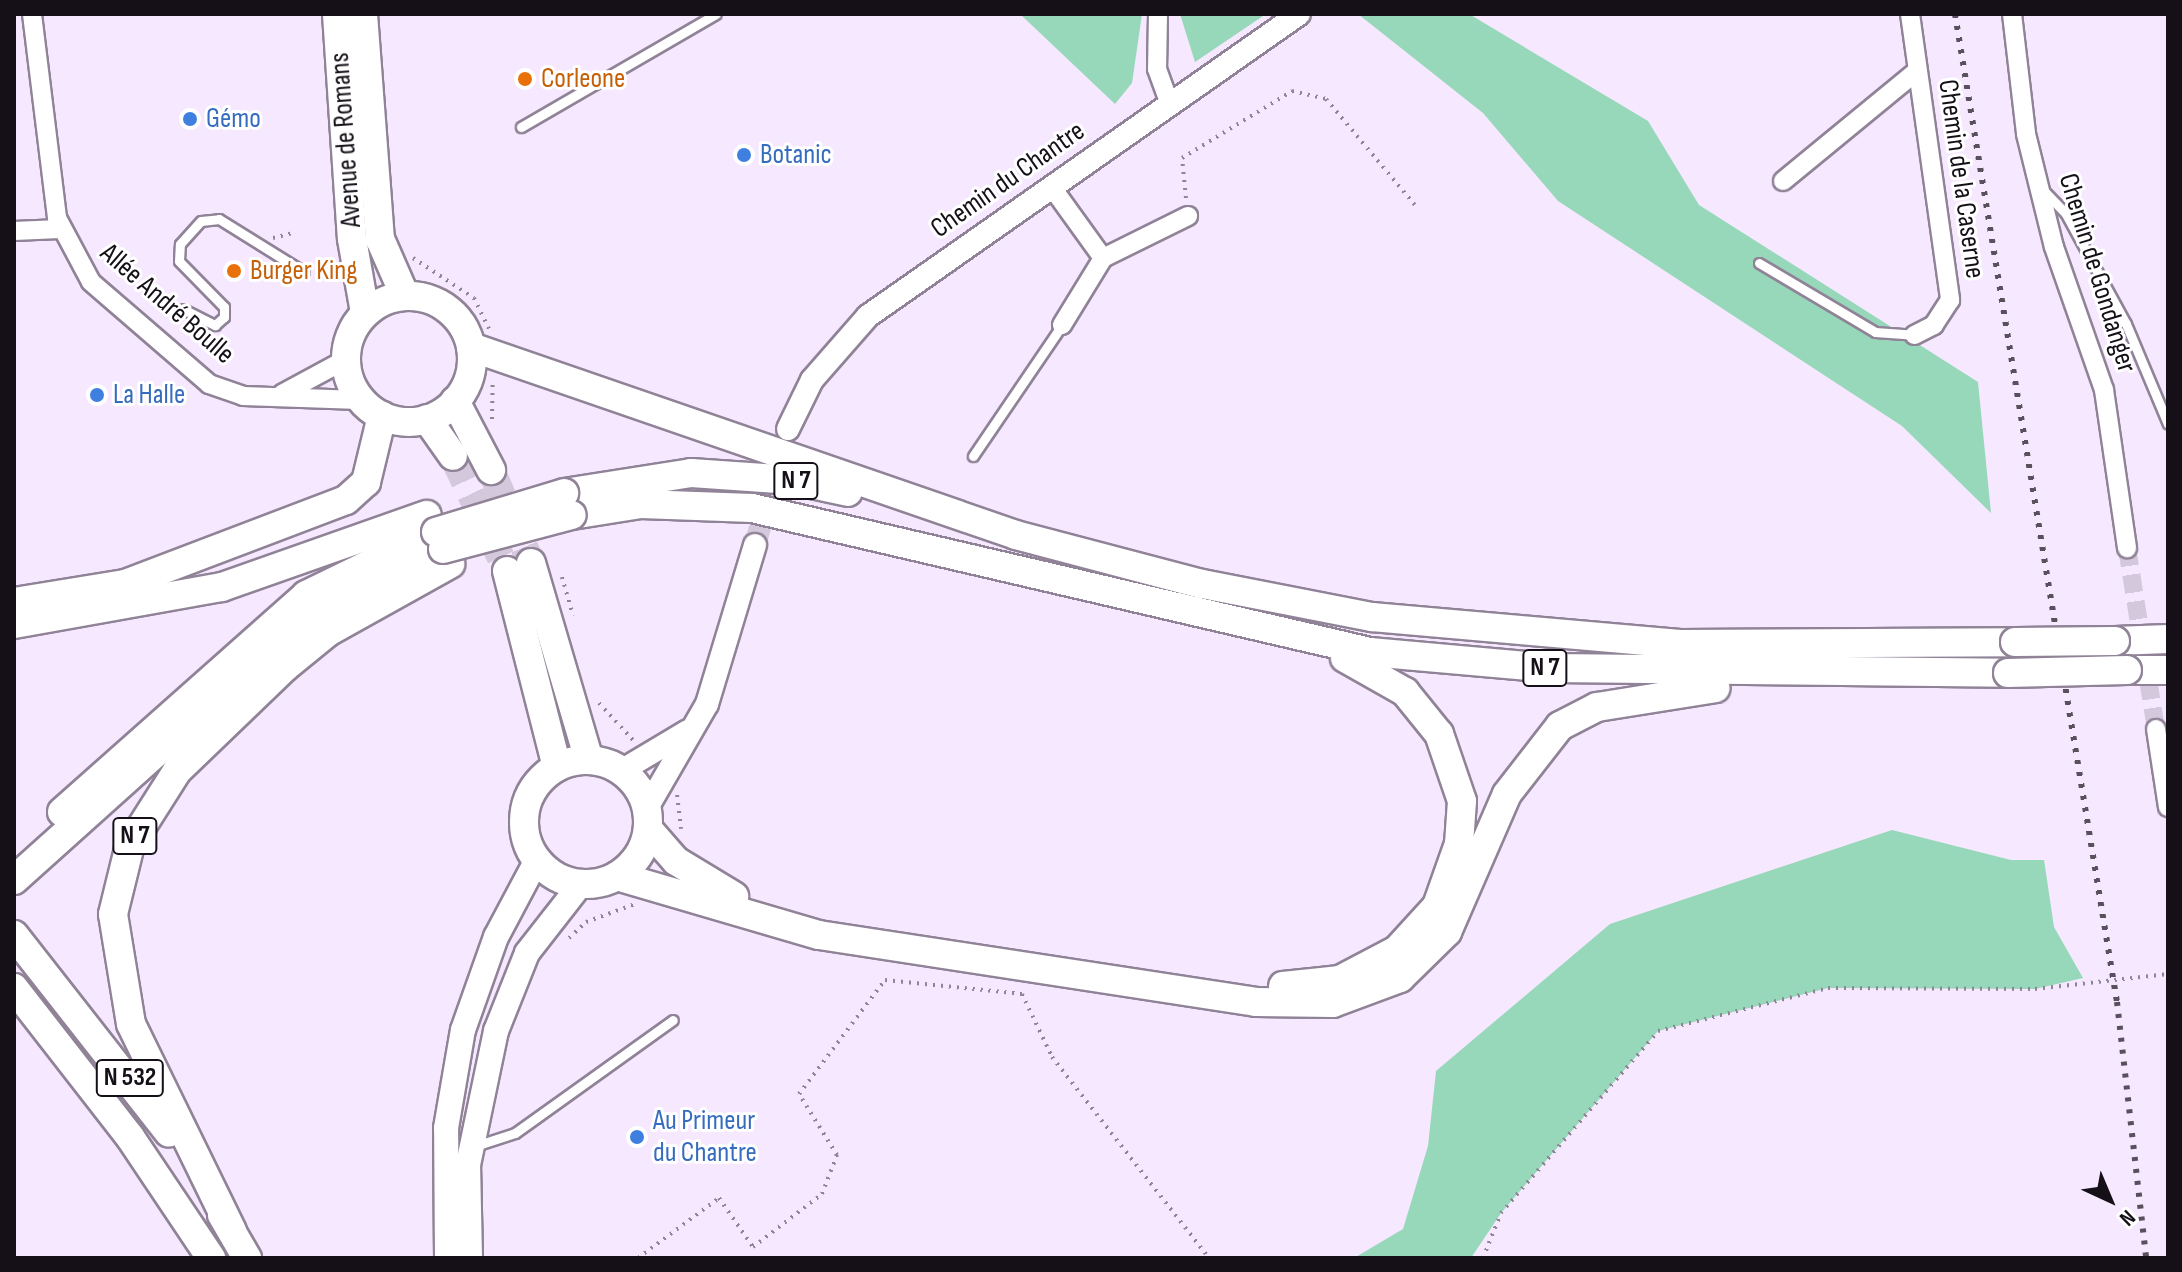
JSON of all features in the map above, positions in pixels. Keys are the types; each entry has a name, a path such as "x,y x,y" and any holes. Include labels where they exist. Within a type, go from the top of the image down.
{"main road":[{"name":"Avenue de Romans","path":"337,14 352,239 365,313"},
{"name":"Avenue de Romans","path":"363,14 380,239 405,296"},
{"path":"14,602 125,584 228,550 357,493 375,457 371,408 345,360 365,313 405,296 448,309 471,347 502,362 969,520"},
{"path":"427,419 455,401 470,376 471,347"},
{"path":"455,401 491,470"},
{"path":"371,408 427,419 453,456"},
{"name":"N 7","path":"14,624 222,587 439,540 564,496 619,482 691,473 793,480 969,520 1202,584 1491,632 1680,644 2168,639"},
{"name":"N 7","path":"15,871 285,637 439,540 564,496 641,504 752,508 1225,623 1370,652 1536,667 1868,676 2168,670"},
{"name":"N 7","path":"232,1231 131,1024 113,926 130,845 177,771 284,668 439,540"},
{"path":"532,566 589,760"},
{"path":"532,566 557,767"},
{"path":"659,884 617,876 581,884 537,860 524,821 533,790 557,767 589,760 621,771 676,861 721,890 791,911 1248,984 1310,985 1361,973 1413,936 1446,888 1463,821 1451,758 1423,709 1377,671 1225,623"},
{"name":"N 7","path":"659,884 819,935 1256,1002 1333,1003 1400,978 1447,932 1507,794 1560,726 1597,707 1659,692 1868,676"},
{"path":"617,876 643,848 648,818"},
{"path":"447,1258 444,1169 452,1080 475,989 537,860"},
{"path":"470,1258 471,1147 512,982 581,884"},
{"name":"N 532","path":"14,935 109,1050 232,1231 247,1258"},
{"name":"N 532","path":"16,991 130,1137 211,1258"}],"street":[{"name":"Allée André Boulle","path":"32,14 60,229 91,282 209,384 243,396 282,394 371,408"},
{"path":"1158,14 1157,69 1170,104"},
{"name":"Chemin du Chantre","path":"788,429 812,380 868,316 1299,14"},
{"name":"Chemin de la Caserne","path":"1910,14 1950,300 1934,325 1914,335"},
{"name":"Chemin de Gondanger","path":"2012,14 2026,134 2043,190 2054,247 2104,390 2127,548"},
{"path":"1783,181 1917,71"},
{"path":"1051,186 1103,258"},
{"path":"1062,325 1103,258 1188,216"},
{"path":"14,231 60,229"},
{"name":"Allée André Boulle","path":"282,394 345,360"},
{"path":"648,818 669,771 707,704 755,545"},
{"path":"621,771 692,728"},
{"path":"2156,729 2168,807"}],"lane":[{"path":"521,127 716,14"},
{"path":"2043,190 2066,214 2126,324 2168,424"},
{"path":"183,309 215,325 224,317 224,307 179,261 180,244 201,221 219,219 304,272"},
{"path":"1759,263 1875,332 1914,335"},
{"path":"973,456 1062,325"},
{"path":"452,1080 456,1147 471,1147 511,1136 673,1020"}],"path":[{"path":"1188,216 1182,158 1292,91 1326,99 1415,205"},
{"path":"401,248 474,298 502,362 494,371 493,422"},
{"path":"532,566 575,622"},
{"path":"594,697 621,732 653,753"},
{"path":"669,771 680,809 676,861"},
{"path":"559,950 586,922 624,910 659,884"},
{"path":"1483,1258 1501,1213 1658,1031 1828,988 2035,989 2168,974"},
{"path":"638,1258 719,1198 753,1247 822,1194 837,1155 799,1094 885,980 1022,994 1052,1057 1209,1258"}],"green space":[{"path":"1020,14 1142,14 1132,83 1115,104"},
{"path":"1180,14 1266,14 1195,62"},
{"path":"1358,14 1469,14 1648,121 1699,205 1978,382 1991,513 1902,426 1558,201 1483,113"},
{"path":"1892,830 2011,860 2044,860 2054,927 2083,978 2035,989 1828,988 1658,1031 1501,1213 1471,1258 1354,1258 1403,1229 1428,1146 1436,1071 1610,924"}],"tunnel":[{"path":"453,456 507,571"},
{"path":"755,545 778,465"},
{"path":"491,470 531,563"},
{"path":"2127,548 2156,729"}],"railway":[{"path":"1955,14 2117,1002 2146,1258"}],"place":[{"name":"Corleone","path":"525,79"},
{"name":"Gémo","path":"190,119"},
{"name":"Botanic","path":"744,155"},
{"name":"Burger King","path":"234,271"},
{"name":"La Halle","path":"97,395"},
{"name":"Au Primeur du Chantre","path":"637,1137"}]}
